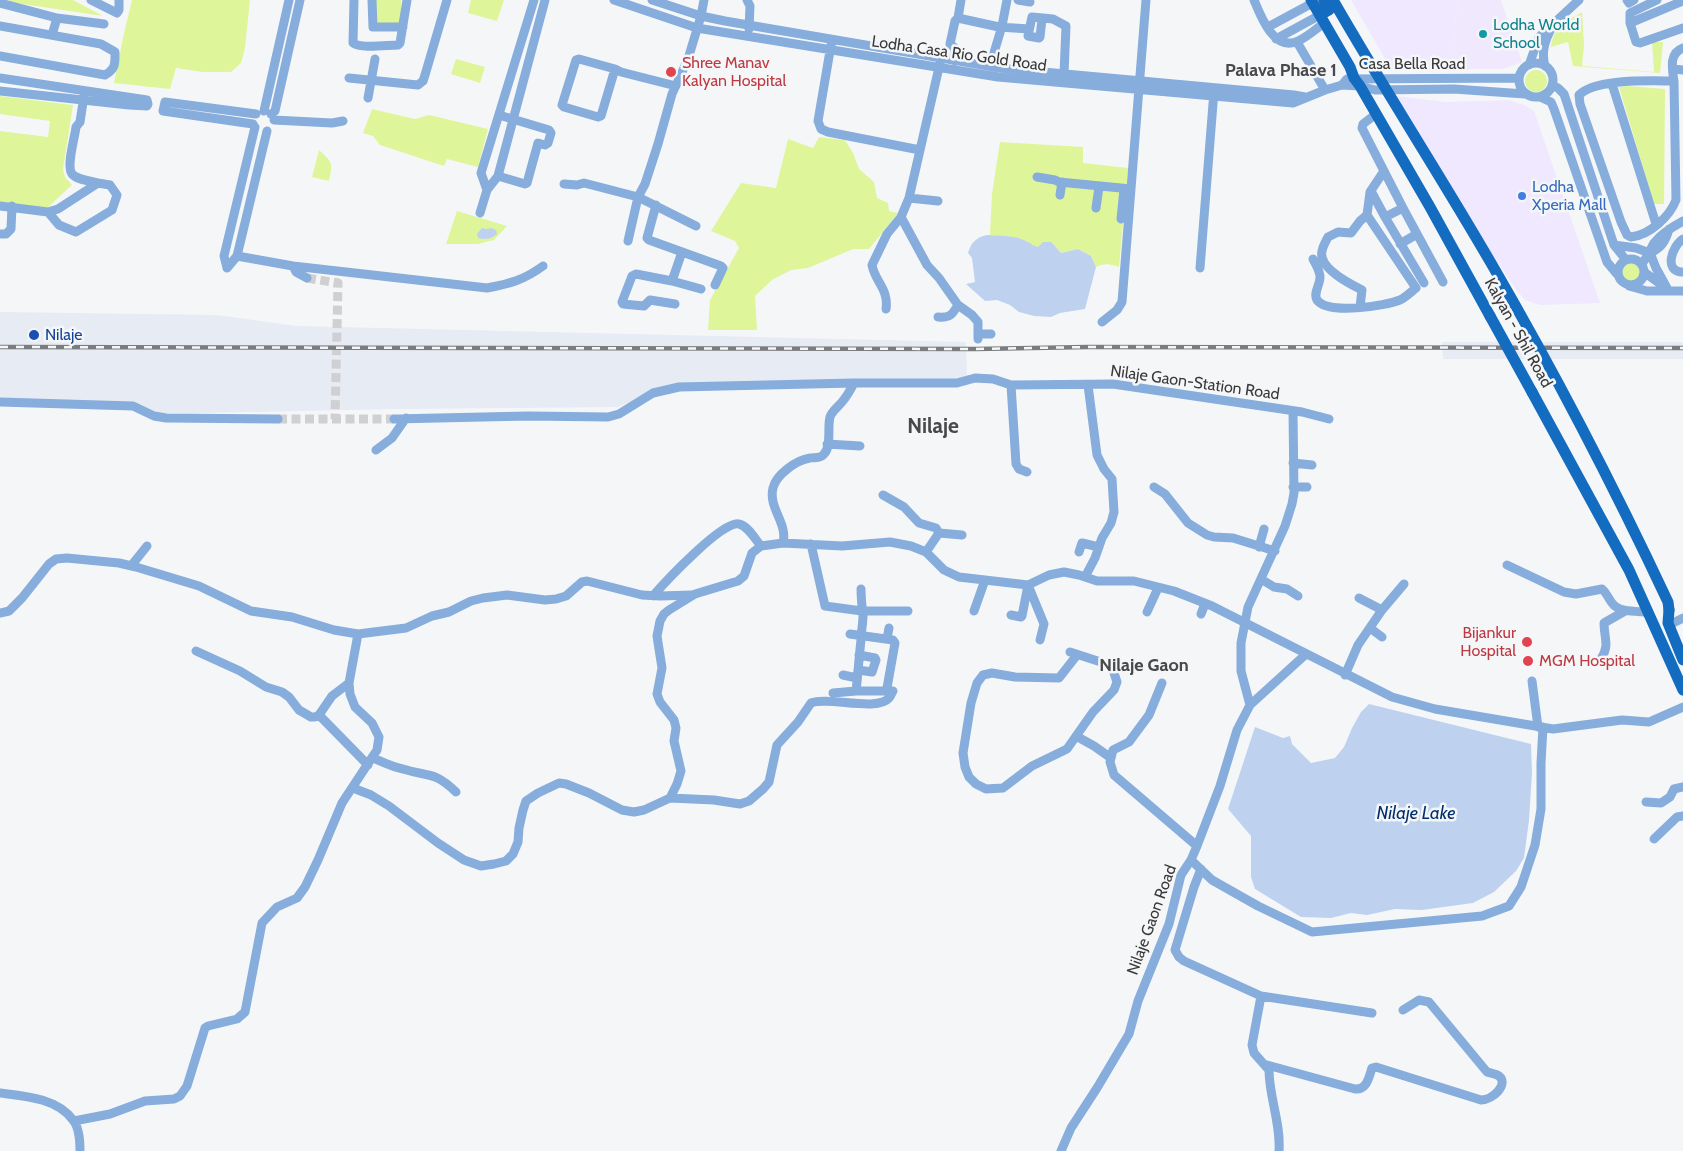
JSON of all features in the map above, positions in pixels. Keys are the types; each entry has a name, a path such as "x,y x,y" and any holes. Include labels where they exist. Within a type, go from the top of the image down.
{"main road":[{"name":"Kalyan - Shil Road","path":"1322,6 1357,82 1430,207 1628,570 1683,690"},
{"path":"1322,6 1491,264 1582,428 1647,557 1668,602 1668,624 1681,648"}],"street":[{"path":"91,0 117,13 119,10 119,0"},
{"path":"289,0 266,115 272,127 267,131 237,256 227,268 224,256 254,126 254,117 266,115 275,111 300,0"},
{"path":"354,0 353,43 356,46 398,45 403,27 406,0"},
{"path":"372,0 373,28 403,27"},
{"path":"349,78 418,85 423,81 447,0"},
{"path":"487,190 481,173 534,0"},
{"path":"480,213 487,190 498,176 545,0"},
{"name":"Lodha Casa Rio Gold Road","path":"614,0 697,28 831,50 940,63 955,60 1140,85"},
{"name":"Lodha Casa Rio Gold Road","path":"652,0 701,16 832,40 998,77 1140,85 1214,92 1293,103 1342,85"},
{"path":"628,241 638,197 645,184 672,94 688,59 704,0"},
{"path":"747,0 750,6 748,36"},
{"path":"955,60 955,48 950,44 962,0"},
{"path":"990,66 1002,26 1007,0"},
{"path":"1018,0 1030,2"},
{"path":"1102,322 1117,310 1122,302 1127,189 1140,85 1146,0"},
{"path":"1254,0 1276,39 1284,44 1297,42 1322,6"},
{"path":"1525,94 1521,89 1519,78 1524,68 1528,65 1539,37 1579,0"},
{"path":"1627,0 1629,3 1634,0"},
{"path":"1657,0 1630,13 1630,23 1636,42 1640,43 1683,28"},
{"path":"1630,23 1683,1"},
{"path":"0,3 57,18 104,24"},
{"path":"1268,27 1322,6"},
{"path":"1276,39 1322,6"},
{"path":"1042,19 1039,38 1028,36 1032,17 1053,19 1066,26 1064,74"},
{"path":"52,35 57,18"},
{"path":"958,18 1029,29"},
{"path":"1545,66 1544,44 1554,25"},
{"path":"0,26 101,44 112,48 115,52 115,62 112,71 105,75 0,56"},
{"path":"832,40 818,121 821,129 920,150"},
{"path":"1297,42 1325,90"},
{"path":"1674,81 1628,81 1583,91 1580,95 1580,104 1627,235 1635,237 1656,224 1679,200 1674,81 1673,69 1674,54 1683,48"},
{"path":"519,52 531,56"},
{"path":"368,98 375,59"},
{"path":"615,69 601,116 598,117 562,105 576,60 579,59 615,69 621,72 676,86"},
{"path":"886,309 888,300 872,265 887,234 902,217 940,63"},
{"path":"1528,65 1540,64 1545,66 1552,74 1552,85 1545,94 1540,96"},
{"path":"1673,69 1683,70"},
{"path":"0,78 81,95 129,105 148,106 147,100 81,95 0,92"},
{"name":"Casa Bella Road","path":"1342,85 1387,80 1519,78"},
{"name":"Casa Bella Road","path":"1357,82 1375,90 1454,89 1540,96"},
{"path":"1612,84 1656,224"},
{"path":"1552,85 1564,94 1614,245 1626,260"},
{"path":"1200,268 1214,92"},
{"path":"48,212 59,225 76,232 112,210 116,203 117,196 110,185 76,177 71,173 69,166 76,127 74,121 81,95"},
{"path":"1540,96 1551,102 1607,262 1620,281 1627,285 1647,290 1683,290"},
{"path":"267,131 260,131 254,126 163,111 165,102 266,115 343,122"},
{"path":"1314,259 1320,277 1316,298 1319,302 1335,308 1382,305 1402,299 1420,285 1441,278 1362,128 1362,124 1376,114"},
{"path":"498,176 527,183 538,143 545,145 548,143 552,133 550,130 499,115"},
{"path":"490,146 504,150"},
{"path":"1360,306 1362,290 1335,276 1322,258 1321,252 1328,237 1338,232 1351,234 1367,215 1371,191 1384,171"},
{"path":"1037,177 1099,187 1127,189"},
{"path":"1060,195 1062,182"},
{"path":"0,206 48,212 58,209 98,183"},
{"path":"564,184 577,185 584,183 638,197 696,226"},
{"path":"1096,208 1099,187"},
{"path":"1120,219 1127,189"},
{"path":"1371,191 1420,285"},
{"path":"908,198 938,201"},
{"path":"0,234 6,234 11,229 12,206"},
{"path":"656,206 647,238 721,266 723,268 715,285"},
{"path":"1386,217 1403,208"},
{"path":"1367,215 1420,285"},
{"path":"902,217 923,260 958,306 972,314 978,322 978,336 991,334"},
{"path":"1614,245 1636,248 1650,253 1658,250 1667,239 1669,229 1683,221"},
{"path":"1400,244 1417,234"},
{"path":"1683,239 1672,250 1671,263 1678,272 1683,272"},
{"path":"672,281 682,252"},
{"path":"1627,285 1631,286 1639,283 1644,276 1643,268 1650,253"},
{"path":"1650,253 1668,290"},
{"path":"237,256 293,266 487,288 508,284 528,277 543,266"},
{"path":"1617,274 1619,265 1626,260 1633,259 1668,290"},
{"path":"293,266 296,272 307,278"},
{"path":"675,304 650,300 644,306 623,304 622,302 632,276 636,274 701,289"},
{"path":"938,317 948,318 958,306"},
{"name":"Nilaje Gaon-Station Road","path":"394,418 495,416 608,417 618,414 653,393 679,387 957,383 975,378 993,379 1011,385 1113,384 1293,411 1329,419"},
{"path":"783,543 785,531 773,503 773,486 776,479 789,468 809,458 821,457 824,454 832,414 854,383"},
{"path":"1011,385 1016,464 1019,469 1027,472"},
{"path":"1085,576 1096,558 1098,547 1113,518 1112,479 1104,469 1097,454 1088,385"},
{"path":"0,402 134,406 154,416 166,418 278,419"},
{"path":"1250,704 1240,672 1241,643 1248,607 1274,551 1292,504 1293,411"},
{"path":"376,450 392,438 406,418"},
{"path":"827,444 860,446"},
{"path":"1293,463 1312,465"},
{"path":"1293,487 1307,486"},
{"path":"1154,487 1166,494 1188,523 1207,535 1233,538 1274,551"},
{"path":"883,495 904,507 919,523 936,528 939,533"},
{"path":"653,596 674,572 722,528 734,523 739,524 761,546"},
{"path":"1259,547 1264,529"},
{"path":"939,533 962,534"},
{"path":"926,552 939,533"},
{"path":"0,612 9,611 49,564 56,559 67,558 130,566 199,586 250,612 292,617 340,632 358,634 406,628 432,616 449,612 471,601 484,598 508,595 544,600 556,599 566,596 582,582 588,581 642,595 695,594 738,581 744,576 752,553 761,546 783,543 842,546 890,542 911,546 926,552 950,574 958,577 1028,585 1049,575 1064,572 1085,576 1097,582 1134,581 1174,591 1245,623 1392,697 1435,710 1553,729 1622,720 1649,722 1683,707"},
{"path":"810,544 825,606 908,611"},
{"path":"1079,552 1082,544 1098,547"},
{"path":"130,566 146,546"},
{"path":"1507,565 1564,592 1576,594 1602,589 1606,592 1613,605 1625,611 1648,612"},
{"path":"1261,579 1274,587 1287,589 1298,596"},
{"path":"974,611 985,580"},
{"path":"1345,674 1358,645 1382,610 1404,584"},
{"path":"1011,615 1022,616 1028,585"},
{"path":"1028,585 1044,624 1044,631 1040,640"},
{"path":"1147,612 1158,588"},
{"path":"856,691 863,616 861,589"},
{"path":"670,798 681,771 674,741 676,728 674,720 660,702 657,694 662,668 657,636 664,614 695,594"},
{"path":"1359,598 1382,610"},
{"path":"846,604 861,608"},
{"path":"1201,614 1205,604"},
{"path":"1601,659 1606,651 1604,623 1625,611"},
{"path":"1668,624 1683,618"},
{"path":"887,639 889,628"},
{"path":"1370,628 1382,636"},
{"path":"74,1121 110,1114 145,1101 174,1099 184,1092 205,1028 237,1019 245,1012 262,923 277,908 297,898 305,887 342,803 377,750 378,737 372,724 355,708 350,694 349,682 358,634"},
{"path":"833,693 885,691 887,688 895,643 893,640 850,634"},
{"path":"196,651 282,692 305,714 315,717 319,715 332,696 349,682"},
{"path":"1074,654 1107,664 1113,670 1118,682 1114,690 1093,712 1076,736 1067,749 1032,766 1003,788 986,789 976,784 969,777 965,767 963,753 970,703 977,683 984,675 992,673 1015,677 1058,678 1074,654"},
{"name":"Nilaje Gaon Road","path":"1061,1151 1071,1128 1128,1034 1138,1001 1168,926 1178,883 1197,846 1220,786 1238,730 1250,704 1305,654"},
{"path":"843,675 872,672 875,658 860,655"},
{"path":"1191,860 1212,880 1258,906 1312,932 1482,916 1509,906 1521,887 1535,845 1541,809 1540,727 1532,681"},
{"path":"1162,683 1150,715 1128,742 1113,750 1110,762 1114,775 1197,846"},
{"path":"353,788 371,795 389,806 464,860 481,866 506,861 513,854 518,842 522,810 526,801 551,786 559,783 566,784 589,793 622,810 634,812 644,810 670,798 714,800 740,804 749,801 769,782 778,745 798,722 811,703 821,701 871,704 889,699 892,691"},
{"path":"319,715 370,762 432,775 444,781 456,792"},
{"path":"1076,736 1111,758"},
{"path":"1646,802 1661,803 1670,797 1674,789 1683,787"},
{"path":"1654,839 1677,817 1683,816"},
{"path":"1201,870 1180,932 1176,950 1178,956 1184,961 1261,996 1372,1013"},
{"path":"1168,926 1180,932"},
{"path":"1261,996 1252,1045 1254,1052 1269,1070 1269,1087 1278,1127 1279,1151"},
{"path":"1267,1066 1355,1089 1365,1086 1372,1068 1376,1068 1481,1100 1487,1100 1498,1093 1502,1083 1500,1078 1487,1072 1429,1002 1419,1000 1402,1010"},
{"path":"0,1093 27,1096 46,1101 62,1110 74,1121 80,1151"}],"shaded area":[{"path":"1351,0 1457,0 1452,71 1391,69"},
{"path":"1457,0 1501,0 1522,62 1503,69 1452,71"},
{"path":"1386,95 1447,102 1509,100 1534,111 1600,303 1540,305 1525,300 1515,288"},
{"path":"0,312 217,315 296,326 966,342 967,379 673,384 618,407 156,414 134,403 0,399"},
{"path":"1442,342 1683,342 1683,359 1443,359"}],"green space":[{"path":"9,0 73,0 103,16 9,2"},
{"path":"132,0 250,0 245,48 241,63 231,72 203,72 176,68 170,89 114,83"},
{"path":"373,0 401,0 401,25 373,26"},
{"path":"471,0 504,0 497,21 468,13"},
{"path":"1582,12 1584,45 1582,66 1654,72 1652,42 1663,42 1660,73 1573,66 1568,42 1551,47 1552,40 1561,25"},
{"path":"456,59 485,67 480,83 451,74"},
{"path":"1536,70 1544,73 1547,81 1544,89 1536,92 1528,89 1525,81 1528,73"},
{"path":"1619,87 1665,89 1664,204 1654,204"},
{"path":"0,96 73,105 63,169 65,177 72,185 47,208 0,202 0,131 48,137 50,121 0,114"},
{"path":"372,109 415,119 429,115 488,129 478,167 447,159 444,166 380,145 373,136 363,133"},
{"path":"819,137 845,140 853,153 859,169 874,182 877,198 888,203 889,211 898,213 869,249 853,249 808,268 791,270 772,280 755,296 757,330 708,330 710,300 739,248 735,241 711,231 741,183 776,188 788,139 813,148"},
{"path":"1000,142 1083,147 1083,163 1128,168 1119,267 1108,264 1096,267 1091,256 1078,249 1061,253 1050,242 1036,247 1017,238 990,235 992,194"},
{"path":"319,150 331,164 329,181 312,177"},
{"path":"457,211 507,226 494,240 478,244 446,244"},
{"path":"1630,263 1637,266 1640,273 1637,280 1630,283 1623,280 1620,273 1623,266"}],"water":[{"path":"482,228 492,228 496,230 497,234 488,239 478,238 477,234"},
{"path":"987,235 1018,238 1038,247 1043,242 1051,242 1061,253 1078,249 1091,256 1096,267 1085,309 1060,313 1051,317 1034,316 1019,312 1010,305 997,300 985,301 966,284 975,282 972,258 968,253 969,249 980,237"},
{"name":"Nilaje Lake","path":"1369,704 1531,744 1532,773 1524,858 1516,871 1494,892 1473,903 1422,910 1395,909 1367,915 1351,913 1331,918 1301,917 1255,889 1251,877 1251,836 1228,809 1255,727 1283,738 1290,736 1292,744 1311,763 1335,758 1344,747 1361,712"}],"tunnel":[{"path":"307,278 338,283 335,419"},
{"path":"278,419 394,419"}],"railway":[{"path":"0,347 1683,348"}],"place":[{"name":"Lodha World School","path":"1483,34"},
{"name":"Shree Manav Kalyan Hospital","path":"671,72"},
{"name":"Lodha Xperia Mall","path":"1522,196"},
{"name":"Nilaje","path":"34,335"},
{"name":"Bijankur Hospital","path":"1527,642"},
{"name":"MGM Hospital","path":"1528,661"}],"district":[{"name":"Palava Phase 1","path":"1281,71"},
{"name":"Nilaje","path":"933,427"},
{"name":"Nilaje Gaon","path":"1144,666"}]}
